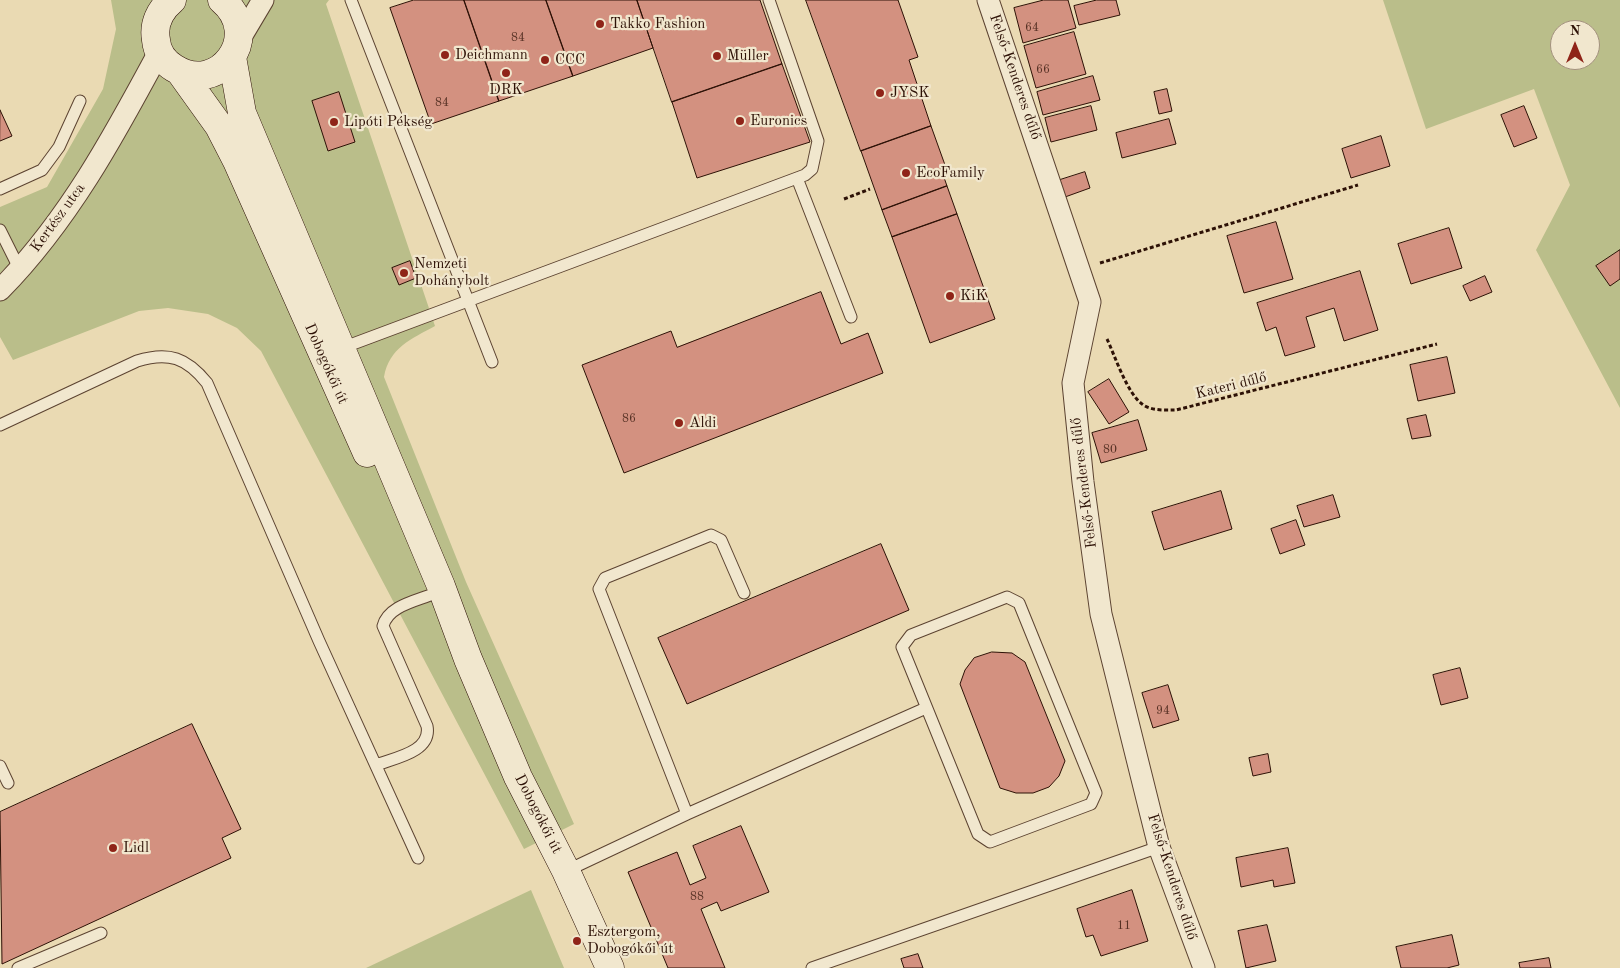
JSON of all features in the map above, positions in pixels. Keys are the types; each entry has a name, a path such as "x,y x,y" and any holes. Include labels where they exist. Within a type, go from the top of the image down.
{"main road":[{"name":"Dobogókői út","path":"222,0 235,16 238,28 235,50 242,113 342,348 441,586 468,659 518,776 566,871 610,968"},
{"path":"168,1 159,16 155,28 170,64 195,76 209,74 222,67 235,50"},
{"name":"Dobogókői út","path":"170,64 219,126 340,395 433,594 468,659"}],"street":[{"path":"235,50 263,0"},
{"name":"Felső-Kenderes dűlő","path":"988,0 1090,302 1073,382 1083,482 1101,614 1159,847 1204,968"},
{"name":"Kertész utca","path":"0,290 20,270 56,226 111,142 170,64"}],"lane":[{"path":"351,0 492,362"},
{"path":"342,348 805,175 812,169 818,142 769,0"},
{"path":"0,189 42,170 59,148 80,101"},
{"path":"796,178 850,317"},
{"path":"0,230 20,270"},
{"path":"0,425 137,361 154,356 184,361 195,368 207,383 418,858"},
{"path":"687,814 599,589 605,578 711,535 721,540 744,593"},
{"path":"376,765 416,749 426,740 427,726 383,626 384,620 395,610 433,594"},
{"path":"1007,597 1019,603 1096,793 1091,804 990,842 978,834 926,708 902,647 911,635 1007,597"},
{"path":"566,871 687,814 926,708"},
{"path":"0,766 8,783"},
{"path":"812,968 1159,847"},
{"path":"18,968 101,933"}],"path":[{"path":"1080,269 1358,185"},
{"path":"844,199 870,189"},
{"name":"Kateri dűlő","path":"1090,302 1130,389 1142,404 1155,410 1176,410 1196,406 1437,344"}],"green space":[{"path":"111,0 329,0 326,4 435,326 410,340 396,352 387,367 384,377 466,582 574,824 524,849 261,351 237,328 208,314 168,308 139,311 13,360 0,337 0,207 47,187 103,89 116,29"},
{"path":"1383,0 1620,0 1620,408 1536,250 1570,185 1534,89 1426,129"},
{"path":"531,890 564,968 366,968"}],"building":[{"name":"Deichmann","path":"414,0 464,0 499,101 431,124 390,8"},
{"path":"464,0 546,0 573,76 499,101"},
{"name":"Takko Fashion","path":"546,0 637,0 653,48 573,76"},
{"name":"Müller","path":"637,0 760,0 782,64 672,102"},
{"name":"JYSK","path":"806,0 898,0 918,57 909,60 931,126 861,151"},
{"path":"1044,0 1068,0 1076,28 1023,43 1014,8"},
{"path":"1097,0 1116,0 1120,15 1079,25 1074,6"},
{"path":"1074,32 1086,74 1036,88 1024,46"},
{"name":"Euronics","path":"782,64 810,142 697,178 672,102"},
{"path":"1093,76 1100,100 1043,115 1037,92"},
{"path":"1167,89 1172,111 1159,114 1154,92"},
{"name":"Lipóti Pékség","path":"339,92 355,142 328,151 312,101"},
{"path":"1091,106 1097,130 1051,142 1045,118"},
{"path":"1524,106 1537,138 1514,147 1501,115"},
{"path":"0,110 12,136 0,141"},
{"path":"1169,119 1176,144 1122,158 1116,133"},
{"name":"EcoFamily","path":"931,126 945,165 940,166 947,186 882,210 861,151"},
{"path":"1381,136 1390,166 1351,178 1342,149"},
{"path":"1085,172 1090,188 1065,197 1060,180"},
{"path":"947,186 957,214 892,237 882,210"},
{"name":"KiK","path":"957,214 995,319 930,343 892,237"},
{"path":"1276,222 1293,279 1244,293 1227,236"},
{"path":"1449,228 1462,268 1411,284 1398,244"},
{"path":"1620,250 1620,279 1610,286 1596,266"},
{"name":"Nemzeti Dohánybolt","path":"410,261 416,278 399,285 392,268"},
{"path":"1360,271 1378,330 1344,341 1334,308 1306,317 1315,347 1285,356 1276,327 1266,331 1257,303"},
{"path":"1485,276 1492,292 1470,301 1463,286"},
{"name":"Aldi","path":"821,292 841,344 868,333 883,373 624,473 582,365 671,331 677,347"},
{"path":"1447,357 1455,393 1418,401 1410,365"},
{"path":"1109,379 1129,412 1109,424 1088,392"},
{"path":"1426,415 1431,436 1412,439 1407,419"},
{"path":"1138,420 1147,450 1101,463 1092,433"},
{"path":"1221,491 1232,529 1164,550 1152,512"},
{"path":"1333,495 1340,517 1304,527 1297,506"},
{"path":"1296,520 1305,545 1280,554 1271,529"},
{"path":"881,544 909,610 687,704 658,638"},
{"path":"992,652 1012,653 1025,662 1065,761 1059,776 1049,787 1033,793 1016,793 1000,788 960,684 965,670 974,658"},
{"path":"1460,668 1468,698 1441,705 1433,675"},
{"path":"1168,685 1179,720 1153,728 1142,693"},
{"name":"Lidl","path":"192,724 241,829 222,838 231,858 2,964 0,812"},
{"path":"1268,754 1271,772 1253,776 1249,758"},
{"path":"741,826 769,892 721,911 717,902 701,909 725,968 668,968 628,872 677,852 690,885 706,878 693,846"},
{"path":"1288,848 1295,883 1274,887 1273,880 1241,887 1236,858"},
{"path":"1132,890 1148,941 1101,956 1093,935 1086,937 1077,909"},
{"path":"1267,925 1276,961 1246,968 1238,931"},
{"path":"1452,935 1459,965 1447,968 1401,968 1396,947"},
{"path":"918,954 923,968 904,968 901,959"},
{"path":"1549,958 1551,968 1520,968 1519,963"}],"place":[{"name":"Takko Fashion","path":"600,24"},
{"name":"Deichmann","path":"445,55"},
{"name":"Müller","path":"717,56"},
{"name":"CCC","path":"545,60"},
{"name":"DRK","path":"506,73"},
{"name":"JYSK","path":"880,93"},
{"name":"Euronics","path":"740,121"},
{"name":"Lipóti Pékség","path":"334,122"},
{"name":"EcoFamily","path":"906,173"},
{"name":"Nemzeti Dohánybolt","path":"404,273"},
{"name":"KiK","path":"950,296"},
{"name":"Aldi","path":"679,423"},
{"name":"Lidl","path":"113,848"},
{"name":"Esztergom, Dobogókői út","path":"577,941"}]}
